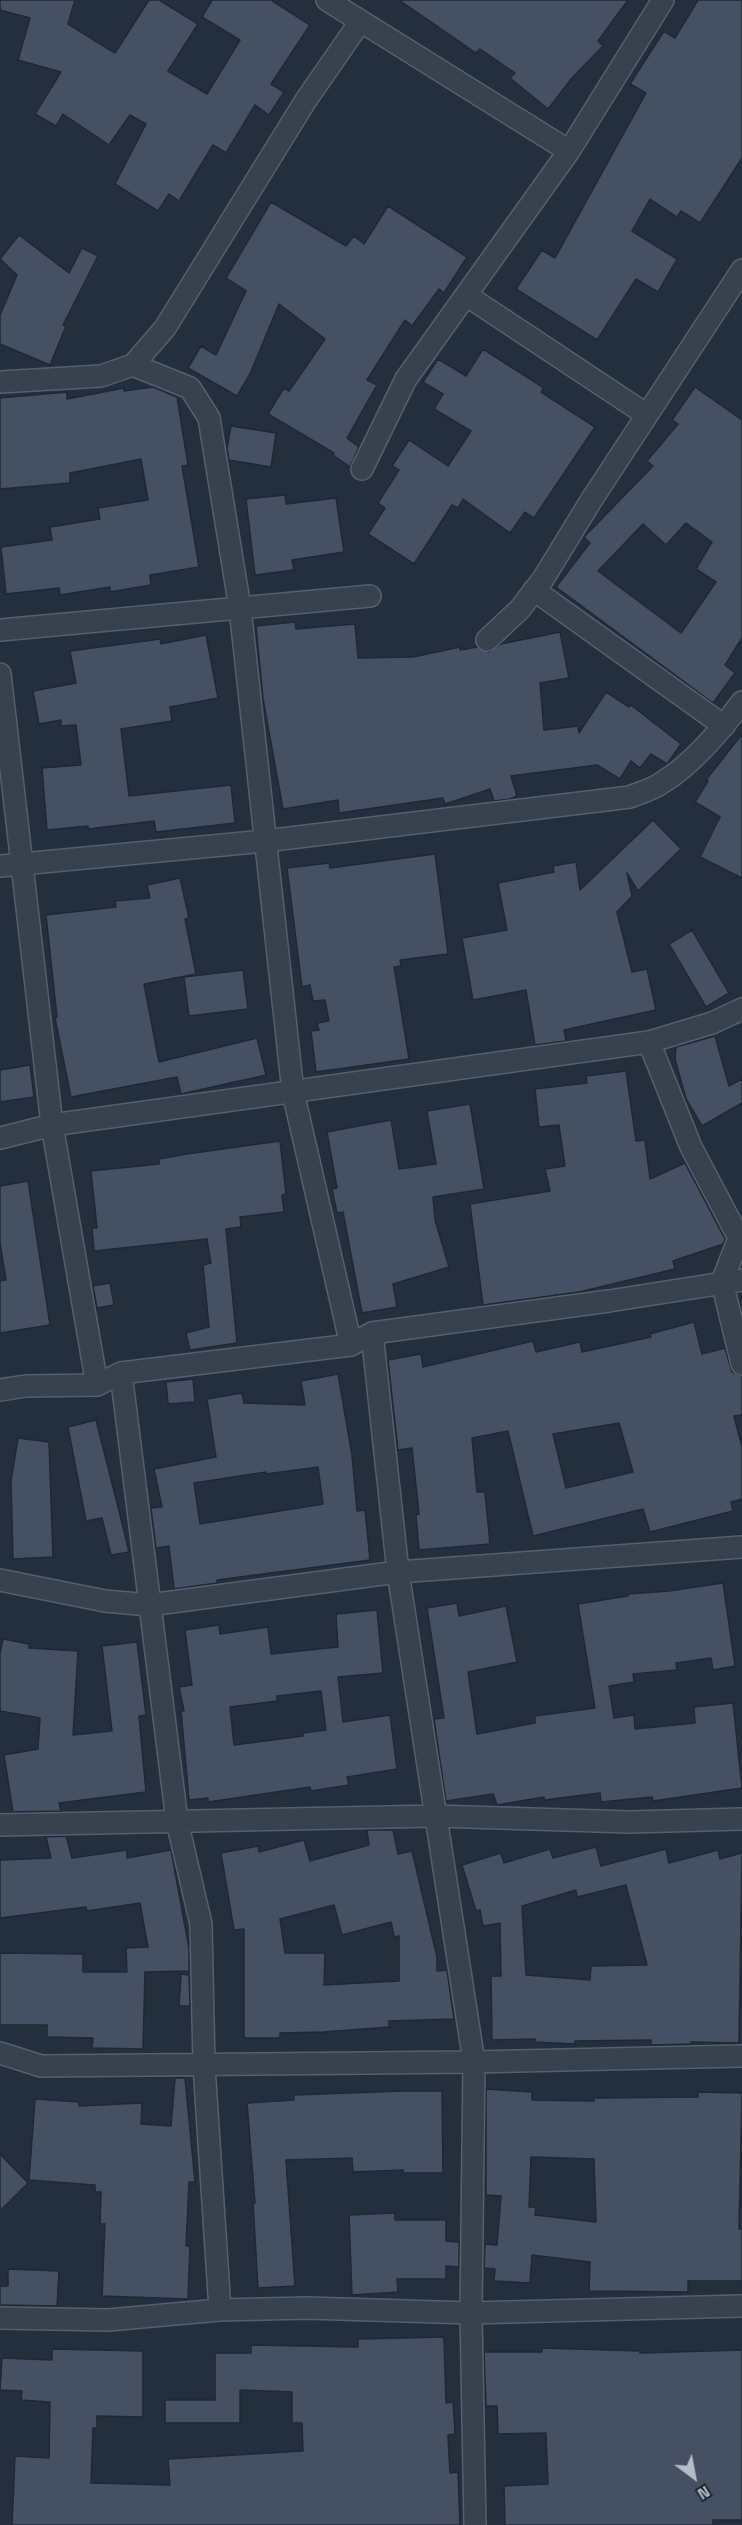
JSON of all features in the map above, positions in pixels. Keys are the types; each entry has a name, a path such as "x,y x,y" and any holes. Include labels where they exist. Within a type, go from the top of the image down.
{"street":[{"path":"327,0 569,151"},
{"path":"362,469 406,379 569,151 663,0"},
{"path":"0,382 101,376 133,365 165,328 306,100 360,22"},
{"path":"488,640 520,609 534,590 647,415 735,296 742,270"},
{"path":"466,295 647,415"},
{"path":"133,365 190,388 209,418 240,608 293,1092 351,1345"},
{"path":"534,590 724,726"},
{"path":"0,630 370,596"},
{"path":"0,674 10,864 97,1385"},
{"path":"10,864 265,841 630,797 660,784 724,726 742,702"},
{"path":"0,1138 52,1125 649,1042 712,1023 742,1010"},
{"path":"649,1042 691,1147 739,1238 732,1281 742,1364"},
{"path":"0,1390 26,1386 97,1385 121,1373 351,1345 372,1333 609,1301 732,1281"},
{"path":"372,1333 398,1572 474,2062 471,2313 475,2525"},
{"path":"121,1373 177,1821 201,1924 204,2066 220,2310"},
{"path":"0,1580 105,1601 149,1605 398,1572 742,1547"},
{"path":"0,1825 436,1816 630,1822 742,1819"},
{"path":"0,2053 41,2066 204,2066 742,2056"},
{"path":"0,2318 108,2320 220,2310 307,2308 471,2313 742,2306"}],"building":[{"path":"0,0 75,0 68,24 115,53 149,0 159,0 198,24 168,71 207,94 240,40 202,17 212,0 271,0 310,25 271,84 284,92 269,115 255,105 226,153 213,145 179,201 169,194 158,211 115,184 146,124 130,115 109,145 63,114 56,126 35,114 61,72 18,60 30,18 0,10"},
{"path":"399,0 628,0 598,41 603,46 572,78 548,109 510,78 515,73 480,49 476,53"},
{"path":"698,0 742,0 742,158 700,223 681,211 677,217 650,199 632,231 677,259 658,292 636,279 597,340 516,289 542,250 555,258 646,93 630,84 664,31 675,38"},
{"path":"271,202 346,246 354,236 364,244 388,206 467,257 444,293 439,289 412,326 405,320 367,380 377,385 347,438 359,447 350,467 333,455 334,453 268,414 284,388 289,391 325,339 279,304 250,374 237,396 188,368 201,346 216,355 246,291 226,278"},
{"path":"19,235 69,273 82,248 98,256 63,325 66,326 50,365 0,344 0,315 17,275 0,259"},
{"path":"483,349 544,388 541,392 595,427 534,518 525,512 510,533 463,499 458,508 452,505 414,564 368,534 385,508 378,503 399,470 392,466 409,440 448,466 471,431 434,409 443,394 423,382 438,359 466,376"},
{"path":"153,387 177,397 188,465 182,466 199,567 150,575 151,585 110,592 110,587 60,595 59,588 6,594 1,547 52,540 50,527 100,519 98,508 148,500 141,459 70,473 70,483 0,489 0,398 67,392 67,399 124,388 124,391"},
{"path":"695,387 742,420 742,638 725,665 735,673 713,703 556,587 590,543 584,537 653,466 647,461 678,424 672,420","holes":["686,523 712,542 696,569 716,582 681,633 598,571 643,524 666,545"]},
{"path":"231,426 276,433 271,467 229,460 227,448"},
{"path":"285,495 286,504 336,498 344,552 292,560 294,570 255,575 246,499"},
{"path":"295,622 296,629 355,624 358,658 413,657 460,647 460,650 477,647 489,652 501,644 560,632 569,678 540,683 544,730 578,726 579,733 606,692 629,707 631,705 681,744 667,764 651,754 640,768 631,761 620,779 597,765 511,776 517,796 510,799 494,801 490,789 445,804 443,798 339,813 338,800 283,809 263,699 256,626"},
{"path":"206,635 218,698 170,707 172,721 121,729 129,796 231,785 235,823 156,832 154,821 88,829 88,826 47,830 42,768 81,765 76,725 61,726 61,720 39,724 33,691 76,683 70,651 160,639 161,644"},
{"path":"742,734 742,878 700,857 720,817 695,802 708,781 706,780"},
{"path":"653,820 681,849 638,891 627,873 632,896 617,912 632,972 647,969 656,1010 564,1030 566,1041 535,1045 526,990 473,1000 462,938 507,930 498,883 554,872 553,866 576,862 580,890"},
{"path":"435,854 448,954 400,960 401,966 394,967 409,1059 316,1072 311,1031 319,1030 317,1023 329,1021 325,1000 313,1001 310,985 302,987 287,868 329,863 330,868"},
{"path":"180,878 189,918 185,919 196,974 144,984 159,1062 257,1038 266,1075 181,1094 177,1077 71,1097 55,1018 57,1017 46,915 116,907 115,901 150,898 147,885"},
{"path":"692,930 729,993 706,1007 669,944"},
{"path":"243,970 248,1009 189,1016 184,977"},
{"path":"715,1036 729,1086 742,1079 742,1103 702,1126 686,1099 675,1059 676,1047"},
{"path":"30,1065 34,1097 0,1102 0,1070"},
{"path":"626,1071 636,1141 645,1140 650,1179 685,1163 725,1239 723,1244 673,1261 675,1269 579,1292 483,1305 470,1204 550,1191 545,1169 565,1166 559,1125 539,1127 535,1089 587,1083 586,1076"},
{"path":"470,1104 484,1189 433,1197 435,1220 449,1267 393,1284 397,1307 362,1313 343,1212 337,1213 332,1189 337,1188 327,1132 391,1120 399,1169 436,1164 427,1111"},
{"path":"280,1141 286,1194 282,1195 284,1212 240,1217 241,1227 226,1229 237,1343 190,1350 186,1333 209,1327 203,1265 211,1263 207,1239 94,1251 92,1228 97,1228 91,1171 159,1164 159,1159"},
{"path":"28,1181 50,1325 0,1333 0,1281 6,1280 0,1243 0,1186"},
{"path":"110,1283 114,1305 97,1308 93,1286"},
{"path":"694,1322 702,1354 725,1348 732,1372 742,1376 742,1415 734,1416 742,1447 742,1499 731,1502 733,1511 650,1532 643,1509 533,1536 508,1431 472,1438 477,1492 485,1492 490,1544 419,1550 416,1515 419,1514 412,1448 398,1450 388,1360 421,1354 423,1367 533,1341 536,1352 580,1342 582,1352 651,1337 650,1334","holes":["619,1423 633,1472 566,1488 553,1434"]},
{"path":"338,1374 352,1455 357,1511 365,1510 370,1560 217,1580 217,1583 174,1589 169,1546 156,1548 151,1508 162,1507 154,1469 216,1457 207,1399 242,1393 244,1403 305,1405 301,1381","holes":["318,1467 323,1504 200,1524 194,1483"]},
{"path":"193,1379 195,1402 168,1404 166,1382"},
{"path":"96,1420 129,1552 111,1555 102,1518 86,1521 68,1427"},
{"path":"18,1438 49,1442 53,1557 13,1559 11,1481"},
{"path":"723,1583 735,1666 713,1670 711,1658 676,1663 677,1670 633,1674 634,1682 609,1686 614,1718 634,1715 635,1729 695,1723 694,1707 733,1703 742,1788 653,1801 652,1797 601,1802 600,1793 544,1800 544,1797 497,1805 493,1794 446,1801 434,1719 444,1718 427,1608 457,1603 459,1616 506,1606 517,1662 468,1672 477,1734 535,1723 535,1716 595,1708 578,1604 628,1596 628,1594"},
{"path":"377,1610 383,1673 338,1677 343,1722 390,1715 397,1769 347,1777 349,1785 311,1791 310,1787 208,1802 208,1798 189,1800 181,1711 184,1711 179,1687 192,1685 185,1630 219,1625 220,1634 268,1627 271,1654 338,1647 336,1614","holes":["321,1691 326,1730 303,1733 303,1736 234,1745 230,1707 277,1701 277,1696"]},
{"path":"3,1639 29,1644 29,1648 78,1651 73,1735 112,1731 102,1646 137,1642 146,1715 139,1716 146,1792 59,1803 61,1811 13,1812 4,1755 38,1749 40,1718 0,1711 0,1653"},
{"path":"367,1830 393,1830 398,1854 412,1851 437,1957 437,1971 447,1970 454,2019 389,2021 389,2027 280,2033 280,2038 244,2038 244,1929 234,1930 221,1853 258,1846 259,1852 304,1840 310,1861 369,1845","holes":["334,1905 342,1935 391,1922 394,1937 399,1936 399,1981 324,1985 325,1953 285,1953 280,1919"]},
{"path":"66,1836 72,1858 127,1850 127,1858 171,1850 189,1948 189,1971 145,1972 143,2049 92,2048 93,2038 47,2037 47,2025 0,2025 0,1953 83,1954 83,1972 127,1972 126,1948 148,1947 140,1903 87,1911 86,1907 0,1918 0,1860 51,1858 46,1837"},
{"path":"596,1847 601,1866 666,1849 669,1863 718,1850 720,1859 742,1853 739,2043 691,2042 691,2044 651,2045 651,2040 575,2041 575,2044 535,2042 535,2039 492,2040 491,1976 501,1976 500,1923 483,1926 480,1910 476,1911 462,1865 501,1853 504,1863 550,1849 553,1858","holes":["626,1885 647,1965 591,1966 590,1980 526,1975 522,1906 576,1890 577,1897"]},
{"path":"181,1974 189,1975 190,2006 179,2006"},
{"path":"175,2078 185,2078 195,2182 189,2182 186,2246 190,2246 188,2299 102,2296 105,2224 100,2224 101,2192 95,2192 95,2185 29,2180 35,2099 79,2102 79,2106 142,2103 141,2124 171,2126"},
{"path":"486,2089 532,2092 532,2100 594,2101 594,2098 698,2097 698,2092 742,2093 739,2229 742,2229 742,2281 688,2281 688,2292 589,2291 590,2262 532,2255 530,2283 494,2281 495,2269 484,2268 485,2244 497,2245 501,2196 486,2195","holes":["531,2157 594,2159 596,2222 535,2215 536,2207 529,2207"]},
{"path":"442,2091 443,2173 403,2173 403,2170 353,2172 352,2158 286,2160 295,2286 258,2288 253,2203 255,2203 247,2103 294,2100 294,2095"},
{"path":"0,2154 28,2183 0,2211"},
{"path":"395,2213 395,2220 446,2220 446,2241 459,2242 459,2267 446,2266 446,2279 397,2279 398,2292 352,2295 349,2215"},
{"path":"8,2269 59,2271 57,2306 0,2305 0,2286 8,2286"},
{"path":"444,2337 446,2403 453,2402 455,2434 448,2435 450,2473 458,2472 460,2525 12,2525 15,2456 49,2458 50,2402 21,2400 22,2391 0,2390 2,2358 52,2360 52,2349 143,2351 143,2417 97,2416 97,2428 93,2428 91,2483 170,2485 168,2459 303,2451 302,2423 292,2423 292,2392 240,2390 240,2423 165,2423 165,2400 215,2400 215,2353 251,2353 251,2345 358,2347 358,2339"},
{"path":"542,2348 640,2351 640,2353 742,2350 742,2520 713,2520 713,2525 505,2525 504,2486 548,2484 546,2433 498,2434 497,2406 486,2406 484,2352 542,2352"}]}
